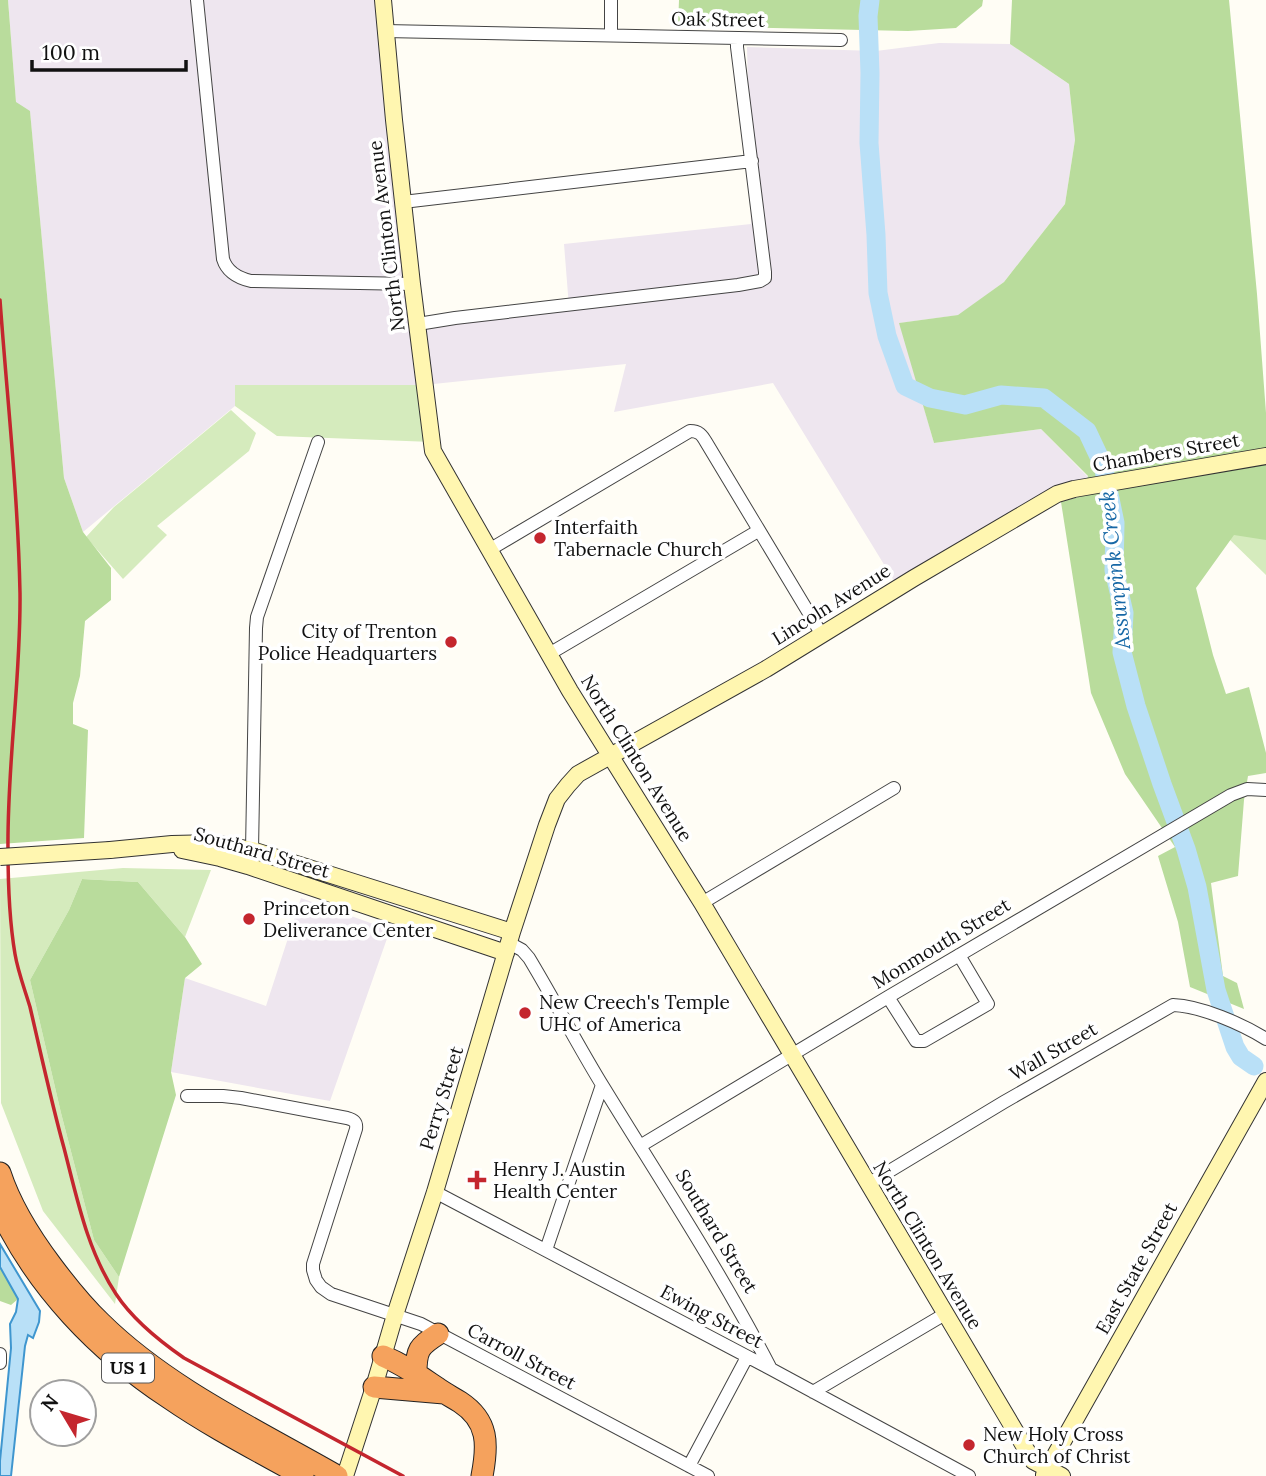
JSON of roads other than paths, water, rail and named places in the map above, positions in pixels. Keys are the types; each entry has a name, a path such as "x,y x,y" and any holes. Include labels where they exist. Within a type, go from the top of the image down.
{"highway":[{"name":"US 1","path":"0,1173 24,1224 40,1250 101,1324 174,1381 204,1400 343,1473"},
{"name":"US 1","path":"0,1210 20,1247 49,1289 100,1345 170,1399 303,1476"},
{"path":"416,1373 418,1351 438,1334"},
{"path":"383,1356 403,1364 469,1408 484,1435 486,1453 482,1475"},
{"path":"374,1387 446,1393"}],"street":[{"path":"197,0 223,259 228,270 251,281 412,285"},
{"name":"North Clinton Avenue","path":"383,0 412,285 433,451 548,654 702,904 1033,1461 1051,1473"},
{"path":"611,0 611,35"},
{"name":"Oak Street","path":"385,31 841,40"},
{"path":"418,324 738,285 765,278 737,38"},
{"path":"403,202 752,161"},
{"path":"489,550 690,431 696,431 706,442 822,635"},
{"path":"248,866 252,850 257,617 318,442"},
{"name":"Chambers Street","path":"1074,489 1266,456"},
{"name":"Lincoln Avenue","path":"610,756 766,669 1037,505 1057,494 1074,489"},
{"path":"548,654 758,531"},
{"name":"Perry Street","path":"343,1473 374,1387 547,825 557,799 578,774 610,756"},
{"path":"702,904 894,788"},
{"name":"Monmouth Street","path":"640,1146 1240,790 1266,790"},
{"name":"Southard Street","path":"156,845 215,843 252,850 522,950 736,1305 771,1369"},
{"path":"0,858 156,845"},
{"name":"Southard Street","path":"156,845 220,858 509,943"},
{"path":"888,997 916,1041 924,1041 988,1004 958,955"},
{"name":"Wall Street","path":"868,1184 1170,1006 1186,1006 1243,1026 1266,1038"},
{"name":"East State Street","path":"1051,1473 1173,1244 1266,1081"},
{"path":"546,1250 602,1085"},
{"name":"Carroll Street","path":"187,1096 241,1098 354,1120 356,1129 313,1270 321,1287 338,1298 421,1324 708,1476"},
{"path":"1247,1118 1266,1099"},
{"name":"Ewing Street","path":"435,1192 969,1476"},
{"path":"813,1392 945,1314"},
{"path":"0,1354 0,1363"},
{"path":"689,1466 747,1357"}],"water":[{"path":"0,1244 40,1311 33,1338 28,1335 25,1346 11,1476 0,1476 0,1461 11,1348 10,1324 18,1299 0,1267"}],"waterway":[{"name":"Assunpink Creek","path":"870,0 869,143 878,293 887,336 905,386 930,398 965,405 1001,395 1044,398 1087,431 1103,465 1115,523 1114,570 1124,613 1122,652 1136,706 1197,887 1216,990 1235,1047 1241,1057 1254,1066"}],"railway":[{"path":"0,300 15,483 20,593 8,817 11,928 50,1095 90,1242 116,1294 138,1321 165,1344 184,1358 403,1476"}],"place":[{"name":"Interfaith Tabernacle Church","path":"540,538"},
{"name":"City of Trenton Police Headquarters","path":"451,642"},
{"name":"Princeton Deliverance Center","path":"249,919"},
{"name":"New Creech's Temple UHC of America","path":"525,1013"},
{"name":"Henry J. Austin Health Center","path":"477,1180"},
{"name":"New Holy Cross Church of Christ","path":"969,1445"}]}
